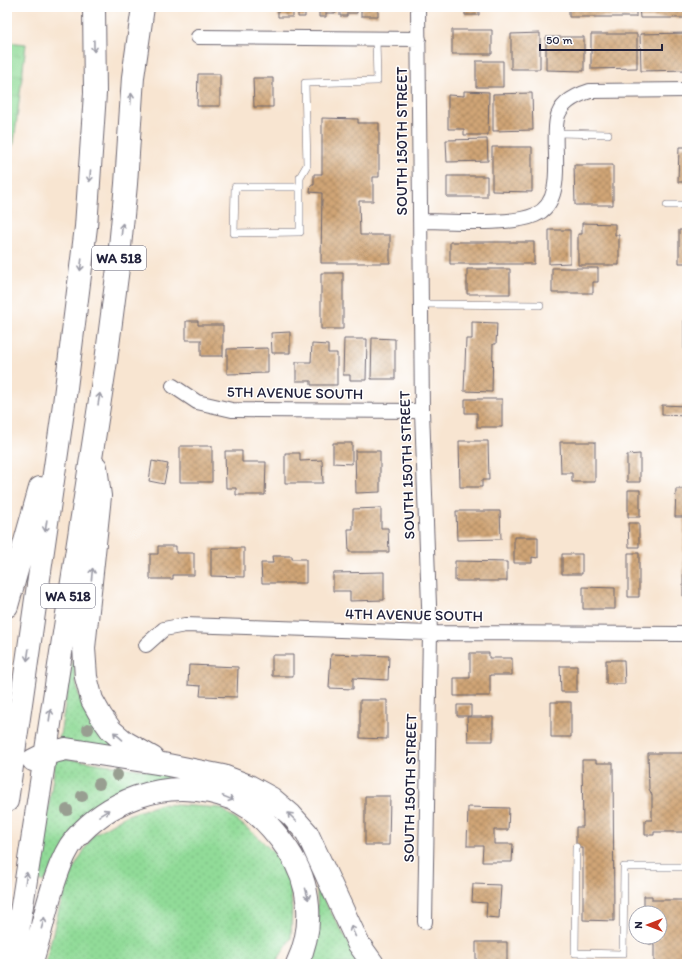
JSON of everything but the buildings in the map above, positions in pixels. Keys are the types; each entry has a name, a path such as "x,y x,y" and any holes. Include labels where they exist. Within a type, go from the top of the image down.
{"highway":[{"name":"WA 518","path":"8,798 64,404 86,227 95,93 94,7"},
{"name":"WA 518","path":"23,962 45,754 118,268 126,184 133,77 129,7"},
{"path":"133,77 143,7"},
{"path":"7,606 64,404"},
{"path":"93,438 100,496 84,648 86,677 92,700 101,716 112,730 125,742 163,764"},
{"path":"8,798 18,774 24,767 45,754 66,749 163,764 223,776 249,786 271,798 291,815 307,833 358,943 373,964"},
{"path":"23,962 61,861 74,840 98,817 117,805 147,792 173,789 199,790 226,796 249,807 274,830 299,866 308,900 307,938 298,964"}],"street":[{"name":"SOUTH 150TH STREET","path":"418,7 422,411 430,634 425,922"},
{"path":"198,37 419,39"},
{"path":"420,221 497,221 525,218 537,214 545,208 553,194 555,181 557,118 570,100 579,94 590,91 687,90"},
{"name":"5TH AVENUE SOUTH","path":"173,386 196,402 232,410 422,411"},
{"name":"4TH AVENUE SOUTH","path":"146,645 164,629 185,625 430,634 687,634"}],"lane":[{"path":"300,187 235,187 234,233 300,232 300,187 300,177 307,165 305,83 377,81 376,38"},
{"path":"556,134 608,134"},
{"path":"667,205 687,205"},
{"path":"421,304 540,305"},
{"path":"687,323 687,353"},
{"path":"576,847 574,953 623,954 624,867 687,867"}],"green space":[{"path":"7,42 26,44 14,143 7,156"},
{"path":"74,651 76,681 82,706 95,728 117,749 59,741"},
{"path":"56,757 199,778 136,786 43,882 38,879"},
{"path":"161,804 221,808 257,836 273,852 289,874 292,906 291,938 275,964 45,964 59,909 74,868 93,835 125,816"},
{"path":"317,888 361,964 308,964 318,934"}]}
